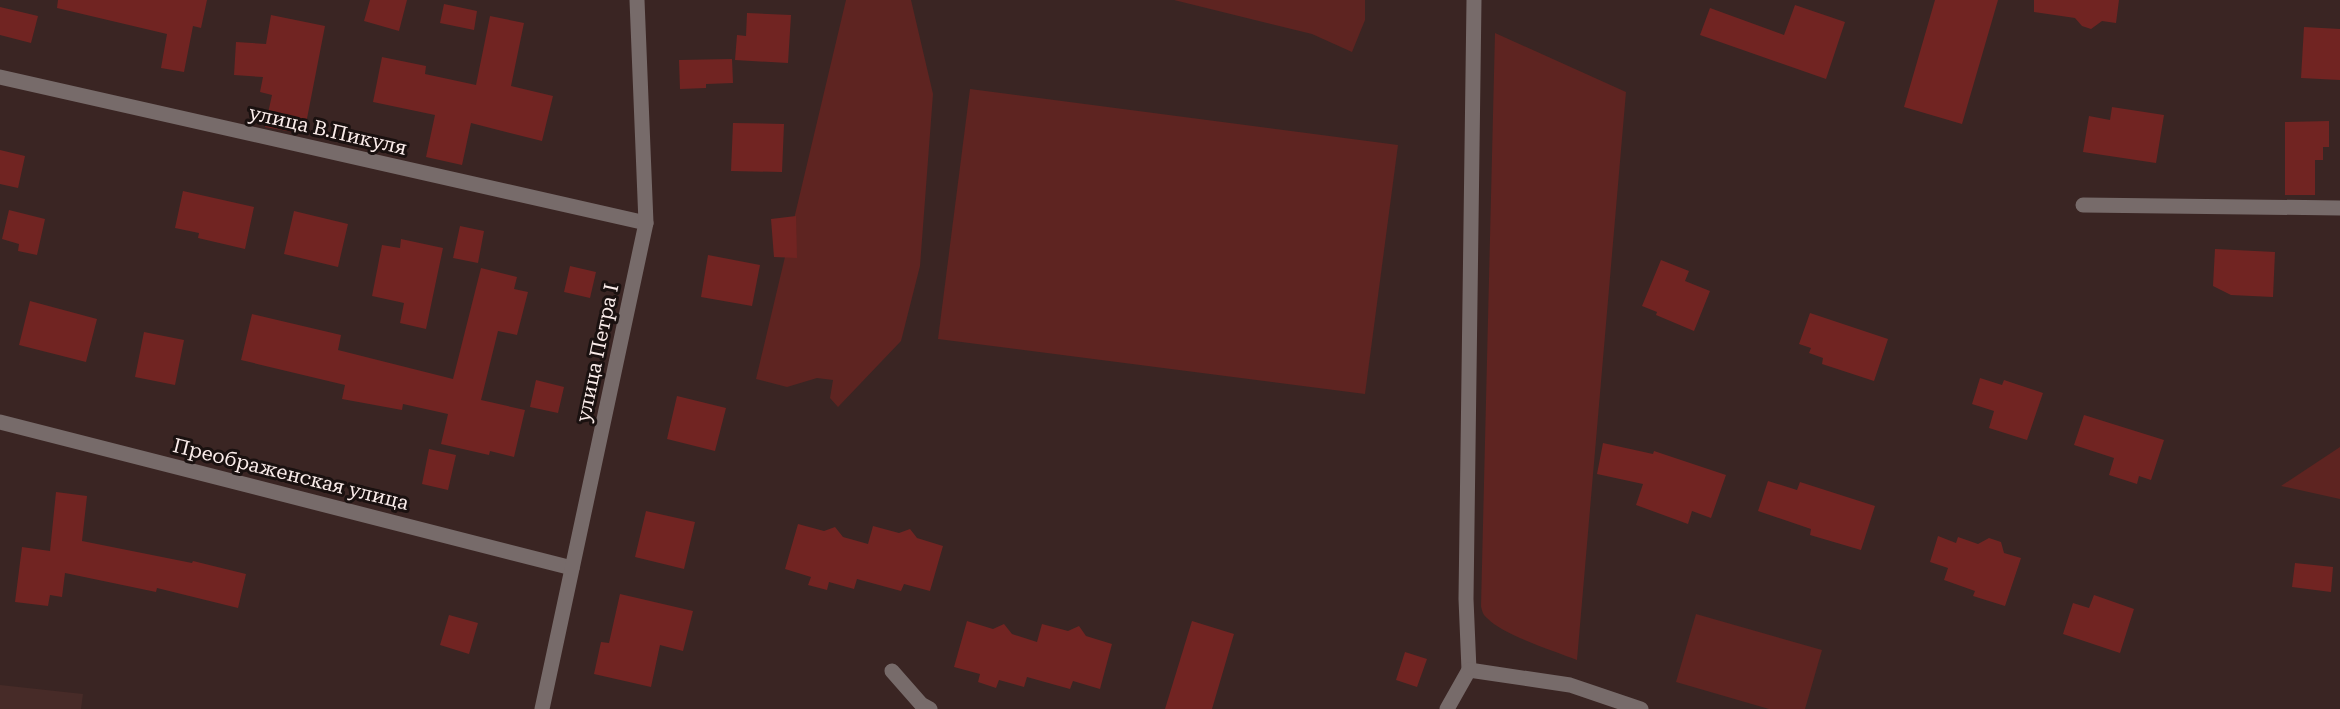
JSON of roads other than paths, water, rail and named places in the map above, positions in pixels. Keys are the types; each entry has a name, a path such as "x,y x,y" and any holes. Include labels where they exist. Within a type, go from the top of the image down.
{"street":[{"name":"улица Петра I","path":"542,709 646,224 637,0"},
{"path":"1447,709 1469,670 1466,599 1474,0"},
{"name":"улица В.Пикуля","path":"0,77 646,224"},
{"path":"2083,205 2340,208"},
{"name":"Преображенская улица","path":"0,422 572,568"},
{"path":"1469,670 1570,685 1641,709"},
{"path":"892,671 921,704 930,709"}]}
